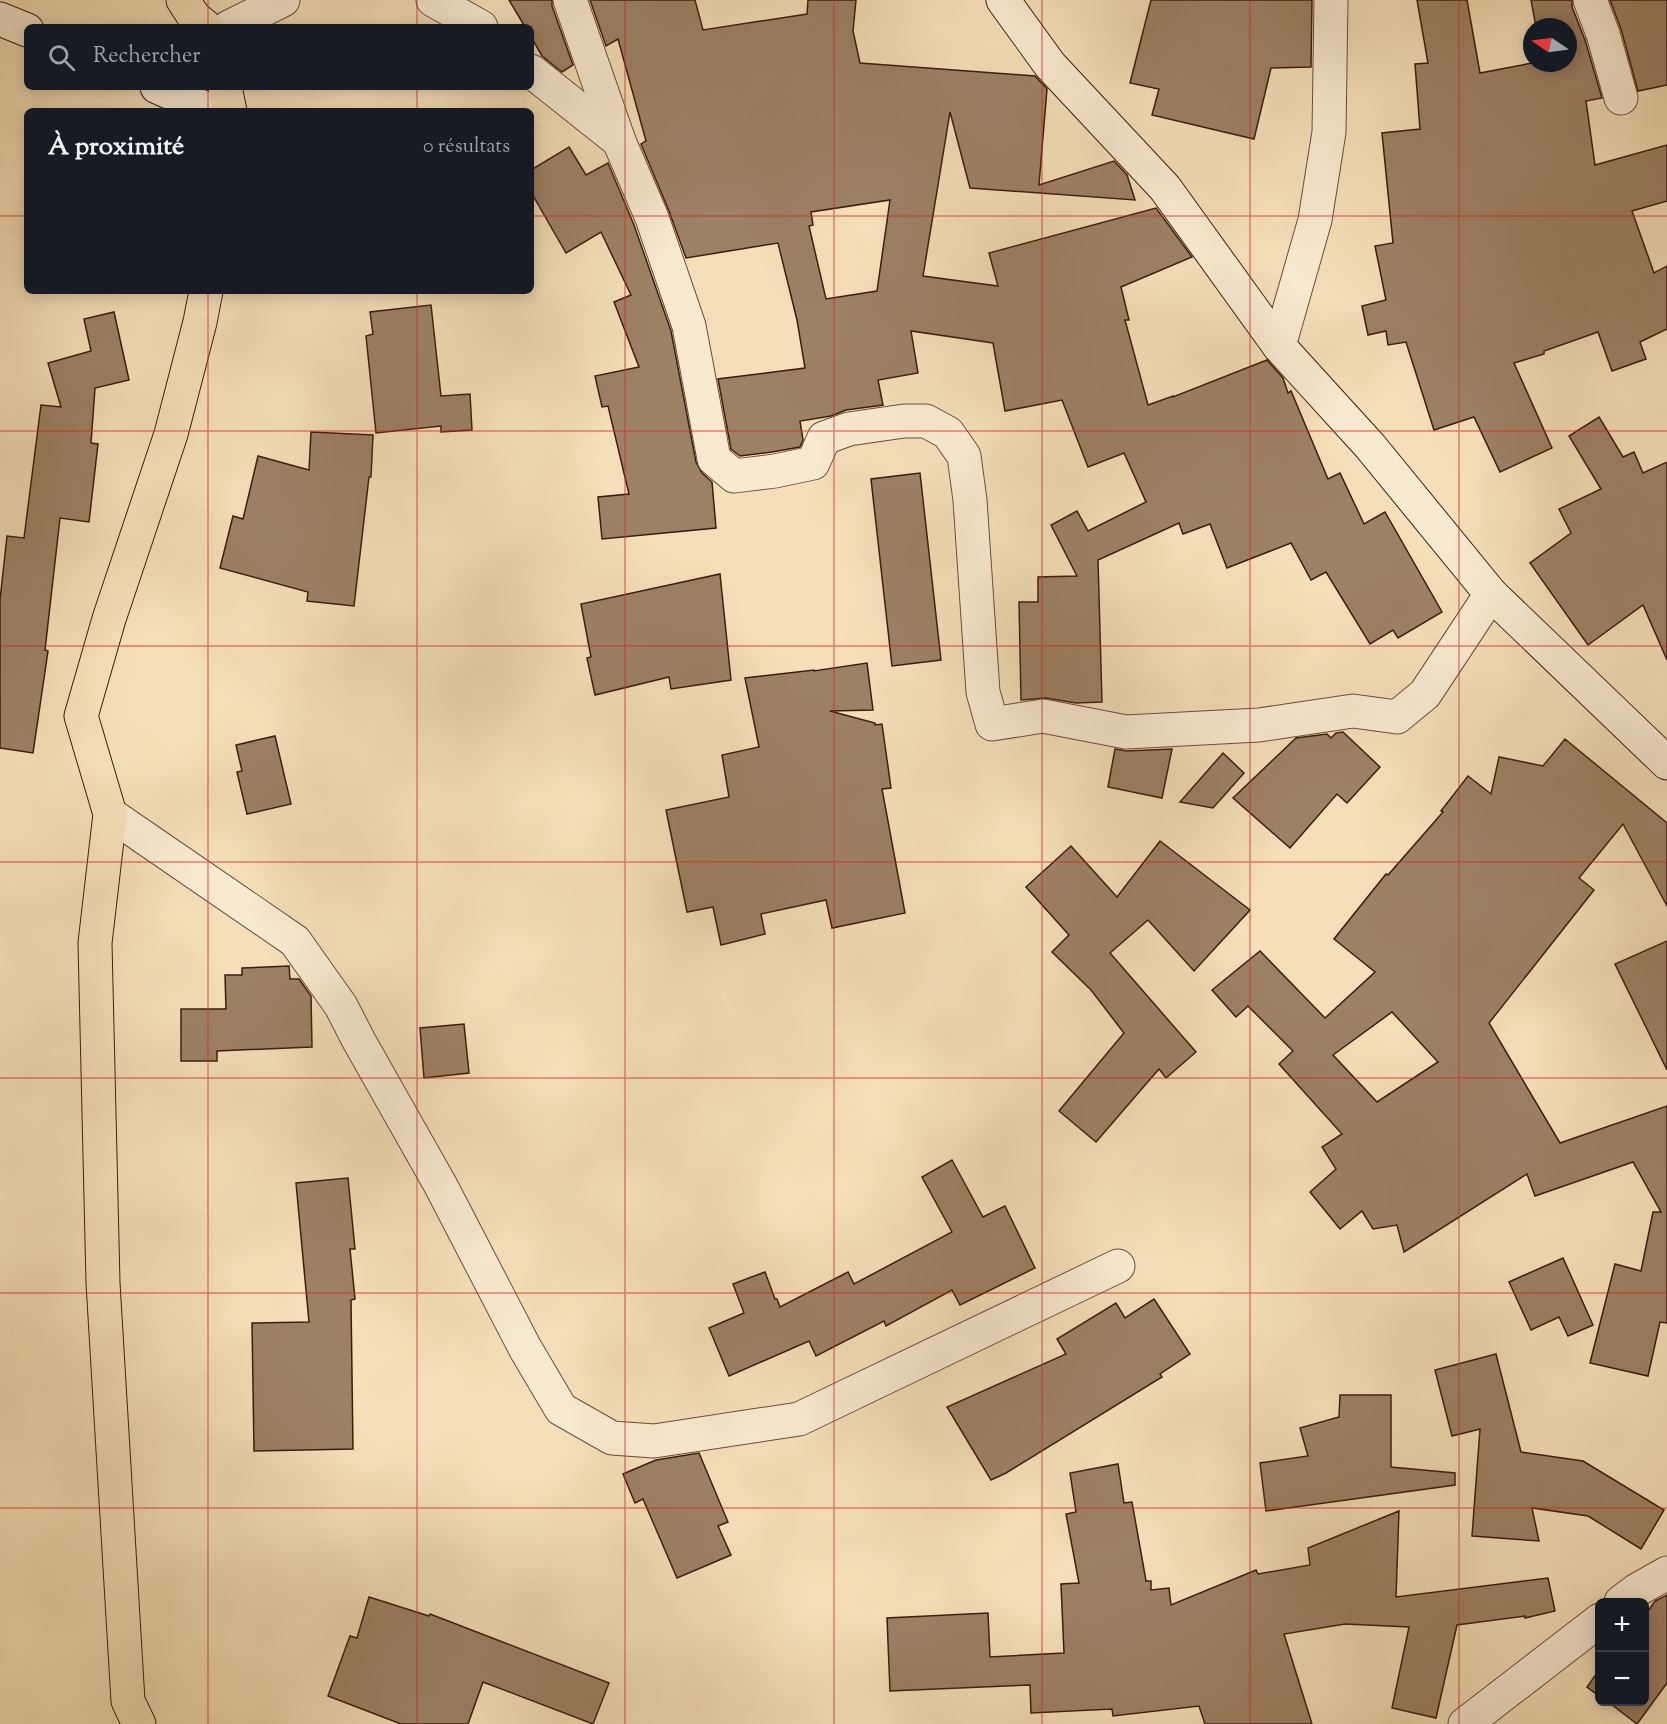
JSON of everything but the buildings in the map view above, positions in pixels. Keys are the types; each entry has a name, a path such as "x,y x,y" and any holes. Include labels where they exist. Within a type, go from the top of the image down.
{"highway":[{"path":"183,0 203,24"},
{"path":"226,90 229,108"},
{"path":"139,1724 128,1701 103,1283 95,943 110,814 81,716 109,619 171,434 205,294"}],"street":[{"path":"236,24 283,0"},
{"path":"433,0 476,24"},
{"path":"570,0 619,141 652,218 689,326 714,459 734,476 775,471 813,463 824,438 849,429 904,421 926,421 948,433 964,456 970,500 983,692 992,724 1043,716 1126,732 1259,725 1353,711 1397,717 1425,694 1491,594"},
{"path":"1003,0 1050,65 1165,188 1279,346 1370,446 1491,594 1667,762"},
{"path":"1279,346 1315,220 1329,132 1331,0"},
{"path":"1590,0 1603,34 1621,98"},
{"path":"0,19 24,29"},
{"path":"534,73 619,141"},
{"path":"164,90 206,108"},
{"path":"110,814 295,941 341,1006 441,1186 525,1348 561,1409 612,1438 654,1441 799,1419 1118,1266"},
{"path":"1626,1598 1667,1573"},
{"path":"1465,1724 1595,1623"}]}
